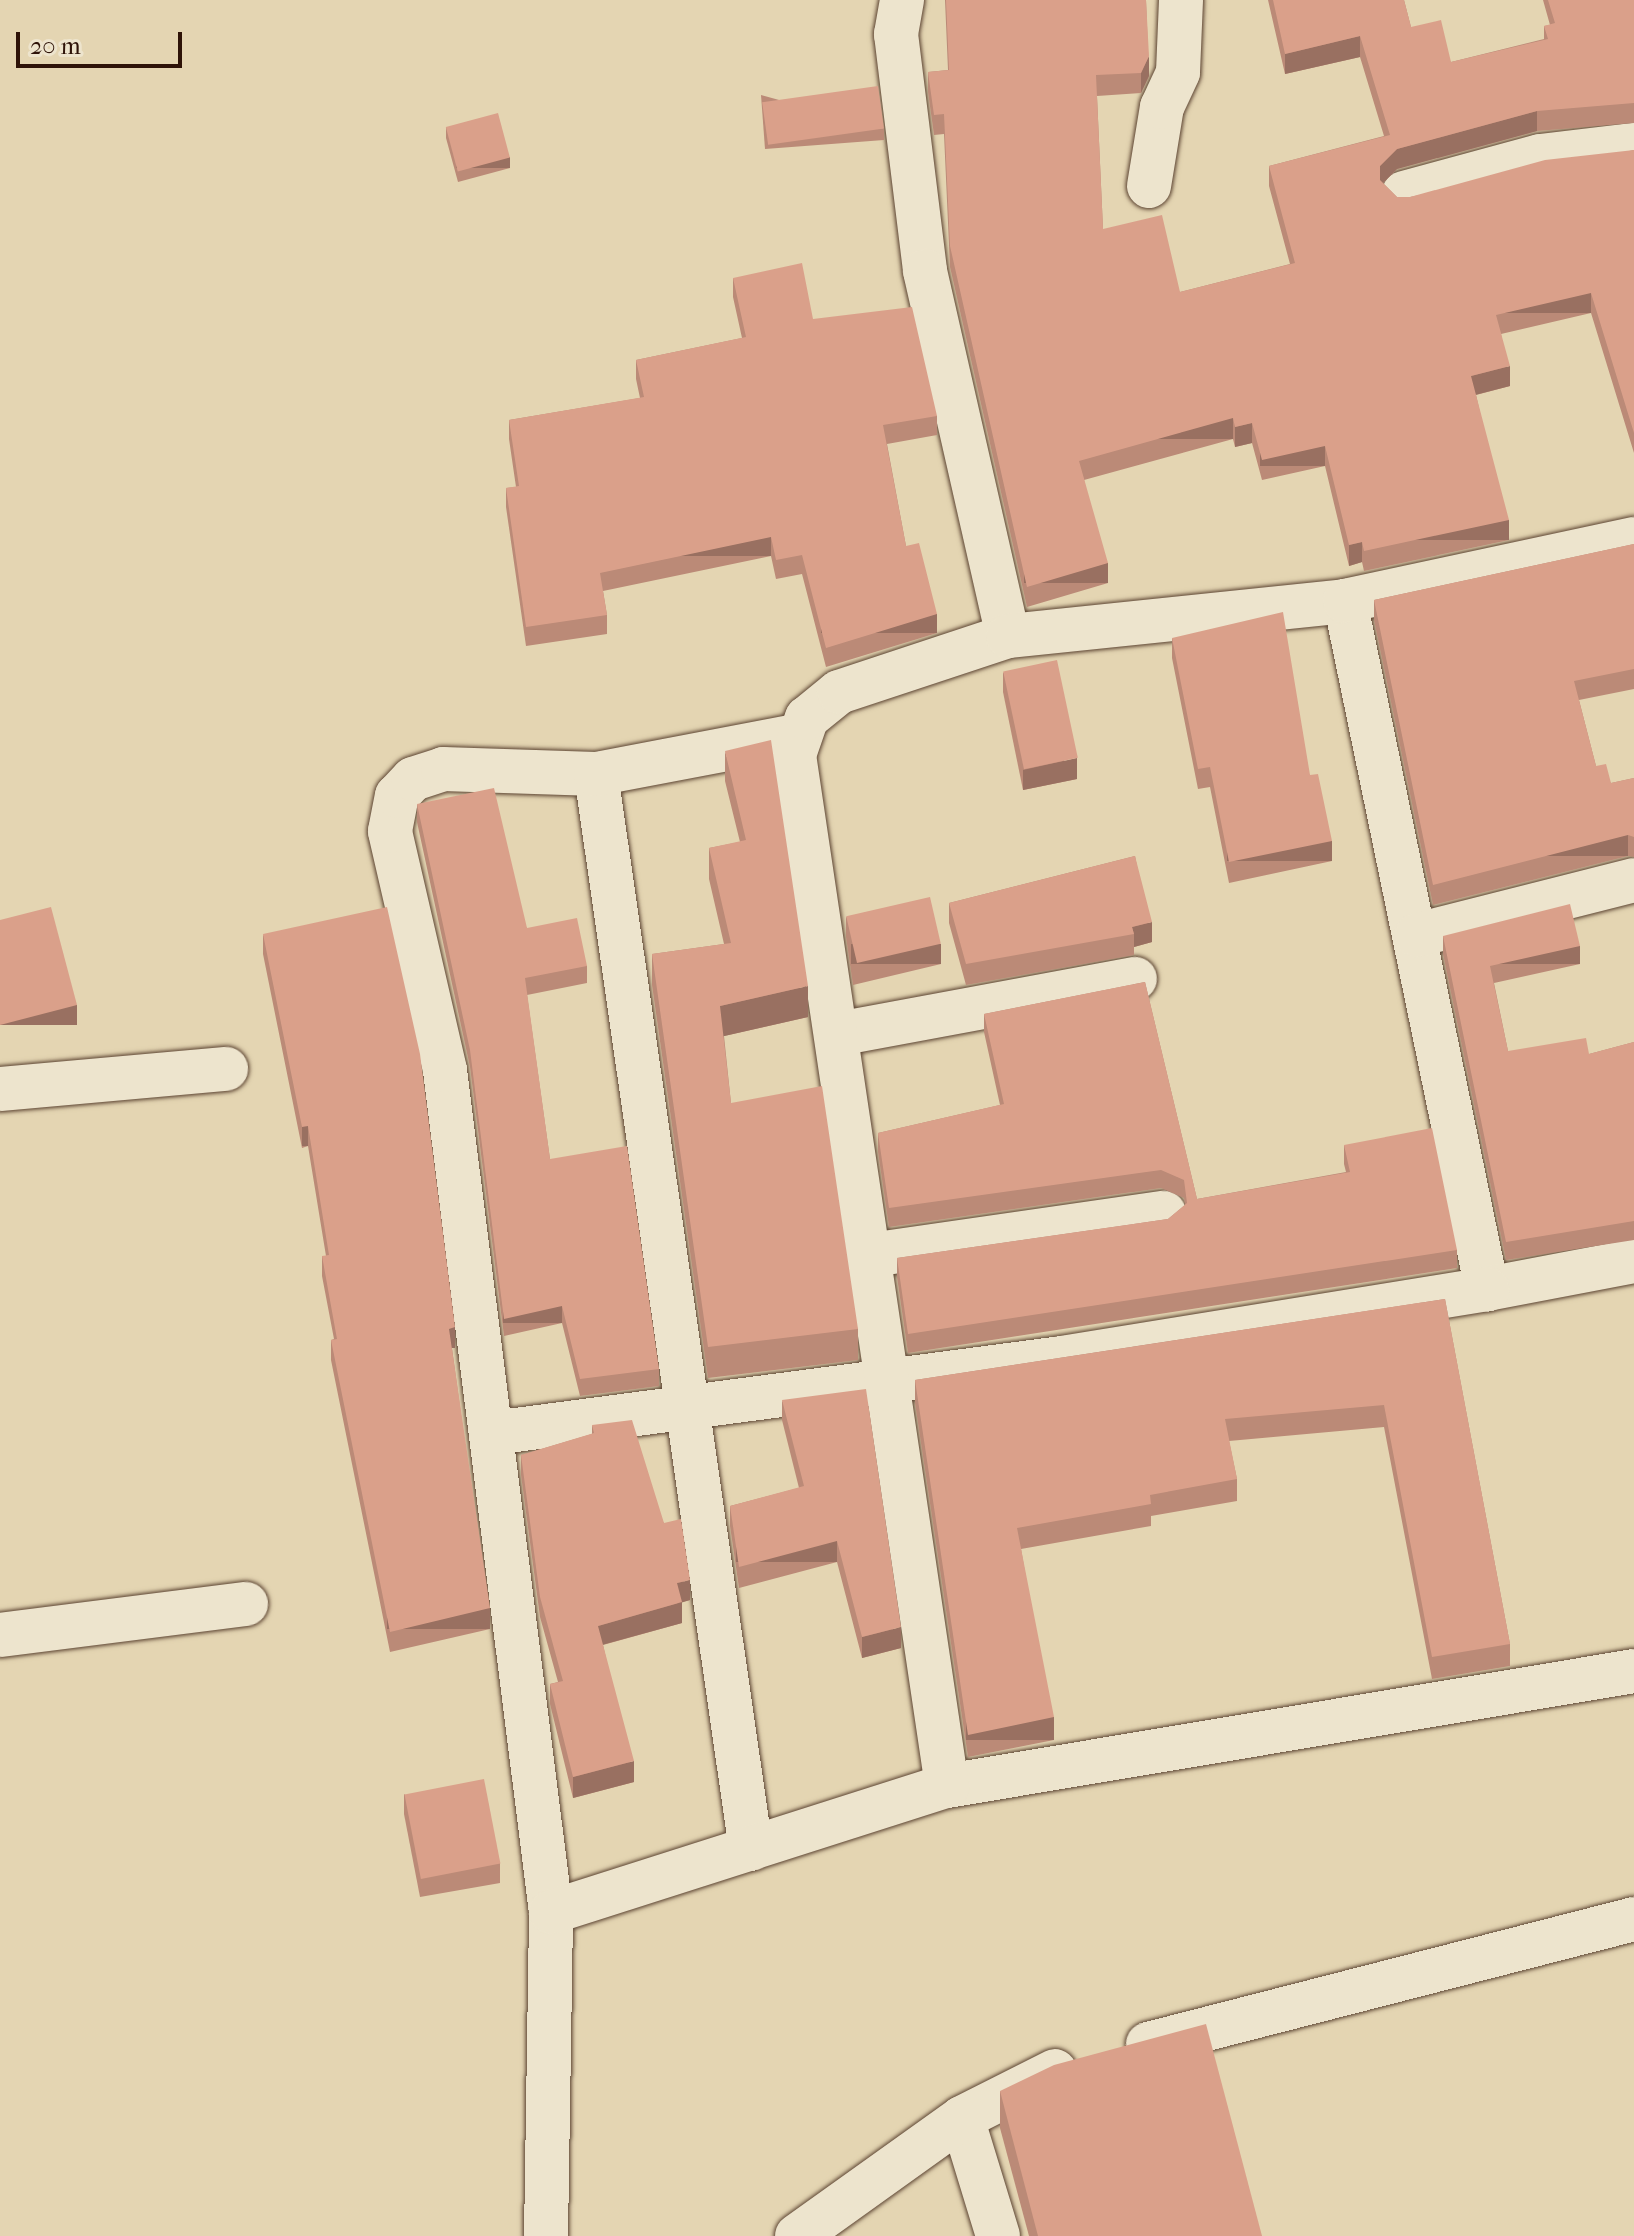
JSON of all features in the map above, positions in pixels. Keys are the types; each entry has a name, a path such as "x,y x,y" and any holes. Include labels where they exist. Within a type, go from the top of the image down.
{"street":[{"path":"902,0 896,34 925,271 1008,636"},
{"path":"1149,186 1162,107 1178,72 1181,0"},
{"path":"1404,193 1540,156 1634,145"},
{"path":"947,1786 891,1378 794,755 807,718 839,692 1008,636 1345,601 1634,539"},
{"path":"1345,601 1417,935 1487,1289"},
{"path":"546,2236 551,1912 445,1070 390,831 397,796 413,779 443,769 596,774 800,735"},
{"path":"596,774 682,1408 751,1849"},
{"path":"1417,935 1634,880"},
{"path":"837,1034 1135,979"},
{"path":"0,1089 226,1069"},
{"path":"871,1255 1164,1213"},
{"path":"493,1433 891,1378 1487,1289 1634,1261"},
{"path":"0,1635 246,1604"},
{"path":"551,1912 947,1786 1634,1671"},
{"path":"797,2236 962,2118 1015,2086 1104,2055 1634,1919"},
{"path":"962,2118 998,2236"}],"building":[{"path":"946,0 1146,0 1149,56 1141,73 1096,75 1103,229 1162,215 1180,292 1295,263 1269,166 1390,135 1360,36 1285,54 1273,0 1404,0 1411,27 1441,20 1451,62 1548,39 1544,26 1555,23 1548,0 1634,0 1634,103 1537,111 1397,149 1380,166 1380,180 1397,197 1410,197 1545,160 1634,150 1634,433 1591,293 1496,315 1510,366 1471,376 1509,520 1364,551 1362,542 1349,545 1325,446 1262,460 1252,423 1235,427 1233,418 1079,461 1108,563 1027,587 950,246 944,114 934,115 928,72 949,70"},
{"path":"878,86 884,129 768,145 762,102"},
{"path":"498,113 510,157 458,171 446,127"},
{"path":"802,263 813,319 912,307 937,416 883,425 906,546 919,543 937,614 826,648 802,555 776,560 771,537 600,573 607,615 526,627 506,488 519,486 509,420 644,397 636,360 746,337 733,278"},
{"path":"1634,544 1634,669 1574,681 1596,766 1606,764 1611,783 1634,778 1634,837 1628,835 1433,885 1374,600"},
{"path":"1283,612 1310,775 1318,774 1332,841 1229,862 1210,767 1198,769 1172,638"},
{"path":"1057,660 1078,758 1024,769 1003,671"},
{"path":"771,740 808,986 720,1006 731,1103 822,1086 858,1329 708,1347 652,954 731,943 709,848 746,840 725,751"},
{"path":"494,788 527,928 577,918 587,966 525,978 550,1159 627,1146 659,1369 580,1379 562,1306 504,1319 470,1050 417,804"},
{"path":"1135,856 1152,922 1132,927 1134,934 966,964 949,903"},
{"path":"930,897 941,944 857,963 846,916"},
{"path":"1570,904 1580,946 1490,966 1508,1051 1586,1038 1589,1054 1634,1042 1634,1221 1506,1242 1443,936"},
{"path":"51,907 77,1005 0,1025 0,920"},
{"path":"387,907 420,1054 455,1327 449,1329 490,1608 390,1632 331,1340 337,1339 322,1256 329,1255 308,1126 302,1127 263,934"},
{"path":"1145,982 1197,1199 1350,1172 1344,1145 1432,1128 1457,1250 908,1334 897,1258 1168,1219 1187,1203 1184,1180 1161,1170 889,1208 878,1133 1004,1104 984,1014"},
{"path":"1445,1299 1510,1644 1432,1657 1384,1405 1225,1419 1237,1479 1150,1495 1151,1504 1017,1528 1054,1717 968,1735 915,1380"},
{"path":"866,1389 901,1627 862,1637 837,1541 739,1567 730,1506 804,1486 782,1400"},
{"path":"632,1420 664,1523 681,1519 690,1580 677,1583 682,1602 598,1626 634,1761 573,1777 550,1684 563,1681 540,1597 521,1455 594,1433 592,1425"},
{"path":"484,1779 500,1863 421,1879 404,1794"},
{"path":"1206,2024 1262,2236 1038,2236 1000,2091 1054,2065"}]}
